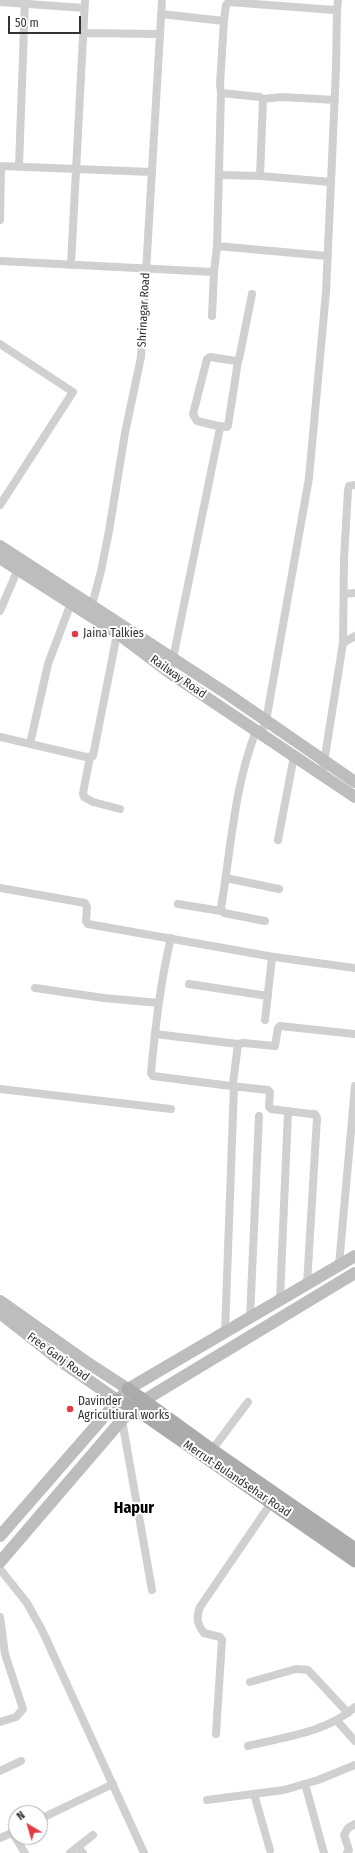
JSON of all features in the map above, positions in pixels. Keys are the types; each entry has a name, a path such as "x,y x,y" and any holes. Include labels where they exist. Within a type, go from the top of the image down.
{"main road":[{"path":"128,1388 212,1450 351,1548"},
{"name":"Merrut-Bulandsehar Road","path":"117,1400 133,1407 271,1503 351,1548 355,1561"}],"street":[{"name":"Shrinagar Road","path":"90,610 108,537 125,433 141,357 162,0"},
{"path":"222,911 236,802 247,755 266,721 309,478 326,292 338,0"},
{"path":"19,166 25,1"},
{"path":"0,2 25,1 85,4 71,265"},
{"path":"212,316 217,246 220,84 226,5 229,1 270,2 306,4 337,10"},
{"path":"161,14 224,21"},
{"path":"83,34 160,34"},
{"path":"221,93 262,99 282,97 335,100"},
{"path":"260,176 262,99"},
{"path":"0,220 0,166 152,172"},
{"path":"219,175 260,176 331,182"},
{"path":"217,246 327,256"},
{"path":"0,261 214,272"},
{"path":"238,361 210,357 206,361 193,417 196,421 220,426 228,426 238,361 252,294"},
{"path":"0,344 73,392 0,505"},
{"path":"170,673 220,426"},
{"path":"322,775 343,644 348,490 349,486 355,485"},
{"path":"0,546 90,610"},
{"name":"Railway Road","path":"0,558 71,603 90,610 118,628 170,673 355,797"},
{"path":"0,612 18,569"},
{"path":"344,594 355,593"},
{"path":"30,744 48,664 71,603"},
{"path":"120,809 93,802 84,798 83,793 90,757 94,754 118,628 172,658 355,782"},
{"path":"343,644 355,636"},
{"path":"225,710 232,698"},
{"path":"0,737 90,757"},
{"path":"278,840 294,756"},
{"path":"226,878 279,889"},
{"path":"0,888 84,903 87,907 86,921 88,924 272,956 355,968"},
{"path":"178,904 222,911 266,921"},
{"path":"171,938 162,976 152,1075 268,1090 270,1092 269,1107 315,1114 317,1118 307,1284"},
{"path":"265,1020 272,956"},
{"path":"189,984 268,996"},
{"path":"35,988 80,995 159,1003"},
{"path":"155,1034 238,1044 243,1043 275,1046 278,1028 280,1026 355,1034"},
{"path":"225,1332 232,1086 238,1044"},
{"path":"339,1265 355,1086"},
{"path":"0,1089 171,1109"},
{"path":"280,1300 288,1111"},
{"path":"250,1318 259,1116"},
{"path":"0,1536 128,1388 355,1256"},
{"path":"0,1562 133,1407 355,1273"},
{"path":"0,1301 85,1361 128,1388"},
{"name":"Free Ganj Road","path":"1,1316 62,1362 117,1400"},
{"path":"212,1450 248,1402"},
{"path":"122,1420 152,1590"},
{"path":"45,1484 59,1494"},
{"path":"216,1734 222,1640 220,1637 204,1633 197,1622 197,1614 200,1607 271,1503"},
{"path":"0,1569 27,1603 42,1630 144,1853"},
{"path":"0,1623 5,1654 23,1709 16,1717 0,1722"},
{"path":"250,1682 296,1669 308,1670 348,1713"},
{"path":"248,1746 316,1729 337,1721 355,1707"},
{"path":"337,1721 355,1741"},
{"path":"0,1771 21,1761"},
{"path":"207,1800 254,1794 304,1784 355,1765"},
{"path":"48,1815 113,1784"},
{"path":"304,1784 324,1853"},
{"path":"254,1794 270,1850"},
{"path":"347,1853 348,1850 344,1834 348,1828 355,1824"},
{"path":"70,1853 81,1850 93,1835"}],"place":[{"name":"Jaina Talkies","path":"75,634"},
{"name":"Davinder Agricultiural works","path":"70,1409"}],"district":[{"name":"Hapur","path":"134,1509"}]}
